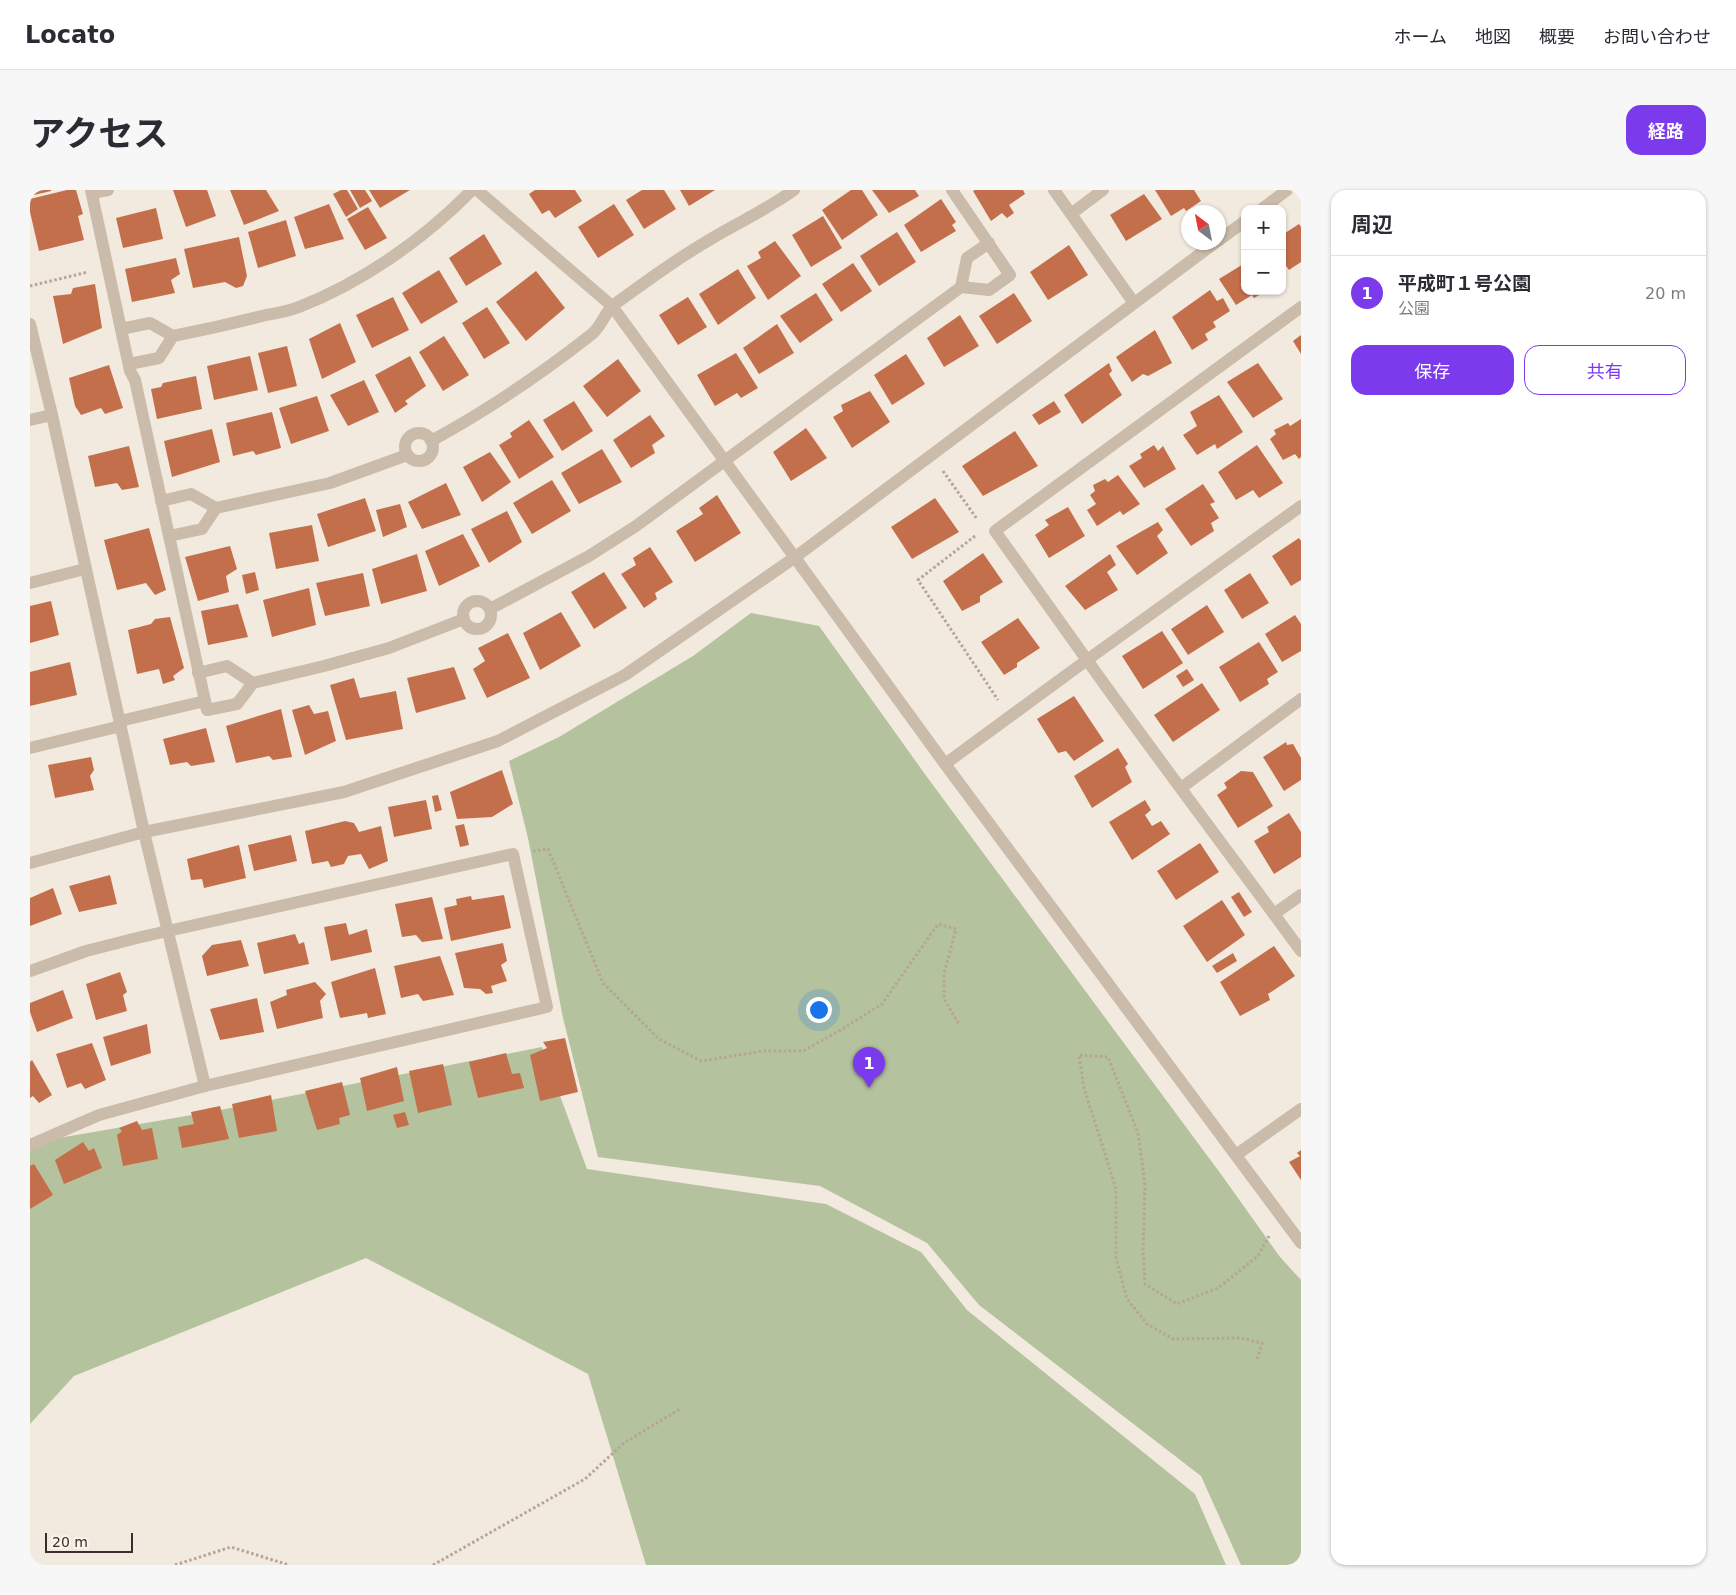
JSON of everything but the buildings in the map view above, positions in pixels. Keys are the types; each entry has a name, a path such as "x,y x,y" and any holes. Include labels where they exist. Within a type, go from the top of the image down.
{"street":[{"path":"108,190 92,192 130,371 135,380 207,710 237,704 253,683 389,648 464,619"},
{"path":"121,328 150,323 173,336 298,307 349,284 407,246 451,211 472,190"},
{"path":"477,190 612,306 945,764 1301,1243"},
{"path":"431,441 465,422 544,371 595,332 612,306 662,270 715,236 779,201 794,190"},
{"path":"490,609 590,556 636,526 724,459 961,287 989,290 1010,275 952,190"},
{"path":"1054,190 1134,303"},
{"path":"1071,214 1103,190"},
{"path":"1267,205 1287,190"},
{"path":"1226,235 1241,224"},
{"path":"961,287 967,258 989,243"},
{"path":"30,863 144,832 344,792 498,741 625,675 794,558 1206,250"},
{"path":"1301,307 991,529 1162,765 1301,951"},
{"path":"30,324 52,415 144,832 205,1086"},
{"path":"129,364 159,358 173,336"},
{"path":"30,420 52,415"},
{"path":"422,433 431,441 432,450 428,458 414,460 407,455 404,445 413,434 422,433"},
{"path":"161,501 191,494 216,508 330,483 407,455"},
{"path":"945,764 1301,506"},
{"path":"169,536 202,530 216,508"},
{"path":"30,583 85,569"},
{"path":"480,601 490,609 491,618 486,626 482,628 478,629 468,626 464,619 464,609 471,602 480,601"},
{"path":"198,673 227,666 253,683"},
{"path":"1181,788 1301,699"},
{"path":"30,748 205,701"},
{"path":"30,971 86,951 141,937 513,854 547,1007 205,1086 99,1115 30,1145"},
{"path":"1274,914 1301,895"},
{"path":"1236,1155 1301,1109"}],"path":[{"path":"30,286 96,270 108,262"},
{"path":"939,465 977,519 991,529 918,580 1009,717"},
{"path":"513,854 548,849 603,983 660,1039 701,1061 764,1051 803,1051 839,1031 882,1004 938,924 956,929 944,974 944,999 959,1024"},
{"path":"1257,1359 1262,1343 1240,1338 1173,1339 1147,1324 1127,1299 1116,1258 1116,1189 1084,1088 1079,1055 1108,1057 1138,1133 1145,1184 1142,1251 1145,1284 1177,1304 1218,1288 1258,1256 1270,1236"},
{"path":"433,1565 585,1478 624,1443 680,1409"},
{"path":"175,1565 231,1547 289,1565"}],"green space":[{"path":"751,613 819,626 927,777 1280,1257 1301,1280 1301,1565 1241,1565 1201,1476 979,1305 927,1243 820,1186 598,1157 563,1018 528,838 509,761 559,737 693,656"},
{"path":"542,1047 587,1169 826,1204 921,1252 967,1310 1195,1494 1226,1565 646,1565 588,1374 366,1258 74,1376 30,1424 30,1143 215,1111"}],"place":[{"name":"平成町１号公園","path":"869,1088"}]}
